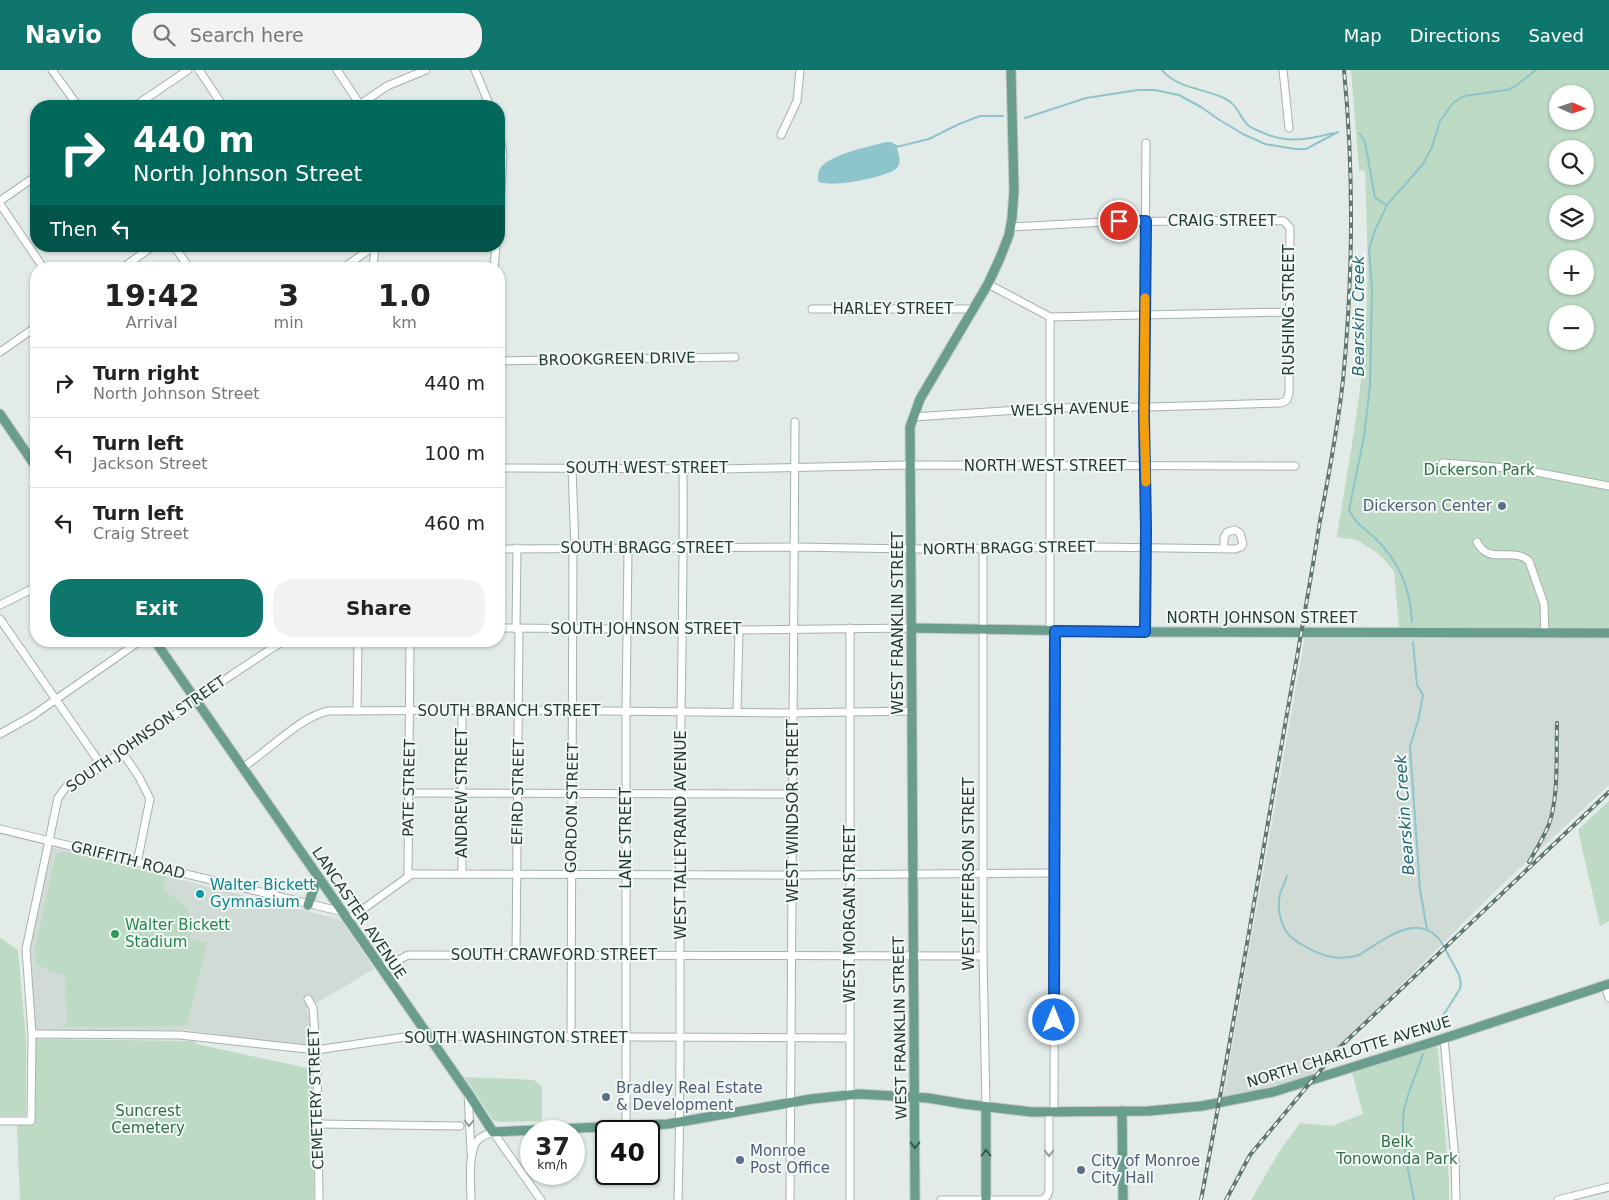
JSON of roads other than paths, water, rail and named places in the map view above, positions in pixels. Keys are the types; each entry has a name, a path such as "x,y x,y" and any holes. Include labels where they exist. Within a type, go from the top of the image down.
{"main road":[{"name":"WEST FRANKLIN STREET","path":"915,1200 910,428 920,399 988,284 1000,258 1010,227 1014,190 1011,70"},
{"path":"0,414 30,458"},
{"name":"NORTH JOHNSON STREET","path":"911,628 1145,632 1609,633"},
{"name":"LANCASTER AVENUE","path":"159,647 346,916 427,1037 468,1093 493,1132"},
{"path":"308,905 318,877"},
{"name":"NORTH CHARLOTTE AVENUE","path":"660,1124 850,1095 915,1097 986,1107 1052,1112 1122,1112 1202,1106 1246,1098 1338,1072 1607,984"},
{"name":"WEST JEFFERSON STREET","path":"986,1107 986,1200"},
{"path":"1122,1112 1123,1200"},
{"name":"NORTH CHARLOTTE AVENUE","path":"493,1132 595,1128"}],"street":[{"path":"52,70 74,100"},
{"path":"144,100 188,70"},
{"path":"199,70 219,100"},
{"path":"337,70 355,100"},
{"path":"367,100 387,86 426,70"},
{"path":"475,70 488,100"},
{"path":"781,135 797,101 800,70"},
{"path":"1284,70 1289,128"},
{"path":"1145,632 1146,143"},
{"path":"30,180 0,202 30,248"},
{"name":"CRAIG STREET","path":"1010,227 1146,221 1284,221"},
{"name":"RUSHING STREET","path":"1284,221 1290,228 1289,393 1287,400"},
{"path":"131,262 145,252"},
{"path":"352,262 366,252"},
{"path":"988,284 1050,318 1289,312"},
{"name":"HARLEY STREET","path":"812,308 973,309"},
{"path":"941,1200 1042,1200 1048,1194 1052,1112 1054,874 1050,547 1050,318"},
{"path":"0,352 30,331"},
{"name":"BROOKGREEN DRIVE","path":"505,361 735,357"},
{"name":"WELSH AVENUE","path":"913,417 1050,408 1281,403 1287,400"},
{"name":"WEST WINDSOR STREET","path":"790,1200 795,422"},
{"path":"1442,463 1520,469 1609,486"},
{"name":"NORTH WEST STREET","path":"795,466 1295,466"},
{"name":"SOUTH WEST STREET","path":"505,468 683,469 795,466"},
{"name":"GORDON STREET","path":"571,1037 571,793 574,629 572,468"},
{"name":"WEST TALLEYRAND AVENUE","path":"678,1200 680,1122 680,793 684,549 683,469"},
{"path":"1477,542 1489,554 1519,556 1529,561 1544,604 1545,633"},
{"name":"NORTH BRAGG STREET","path":"795,547 1224,549"},
{"name":"SOUTH BRAGG STREET","path":"505,548 684,549 795,547"},
{"name":"EFIRD STREET","path":"516,956 519,710 517,548"},
{"name":"WEST JEFFERSON STREET","path":"983,548 982,956 986,1107"},
{"name":"LANE STREET","path":"626,1120 628,549"},
{"path":"0,605 30,590"},
{"path":"0,619 102,766"},
{"name":"SOUTH JOHNSON STREET","path":"505,628 794,629"},
{"name":"WEST MORGAN STREET","path":"850,628 850,1200"},
{"name":"NORTH JOHNSON STREET","path":"794,629 911,628"},
{"path":"737,711 739,630"},
{"path":"0,734 32,716 131,647"},
{"name":"SOUTH JOHNSON STREET","path":"0,1121 31,1122 32,1034 26,949 48,840 61,792 66,787 102,766 274,647"},
{"path":"357,711 358,647"},
{"name":"PATE STREET","path":"408,876 410,647"},
{"name":"SOUTH BRANCH STREET","path":"242,768 294,729 320,713 519,710 793,713 912,712"},
{"name":"ANDREW STREET","path":"462,711 462,874"},
{"path":"122,752 139,777 150,799 137,863"},
{"path":"408,793 793,794"},
{"name":"GRIFFITH ROAD","path":"0,829 346,916"},
{"path":"346,916 412,874 1054,874"},
{"name":"SOUTH CRAWFORD STREET","path":"381,969 408,955 982,956"},
{"path":"1607,984 1609,998"},
{"name":"CEMETERY STREET","path":"308,999 313,1008 316,1050 319,1200"},
{"name":"SOUTH WASHINGTON STREET","path":"32,1034 180,1035 316,1050 412,1036 850,1038"},
{"path":"1444,1038 1455,1159 1456,1200"},
{"path":"468,1093 471,1200"},
{"path":"318,1124 460,1126"},
{"path":"471,1152 474,1144 480,1138 493,1132"},
{"name":"LANCASTER AVENUE","path":"493,1132 540,1200"},
{"path":"1558,1200 1609,1187"}],"water":[{"path":"891,142 898,146 899,163 897,168 892,171 883,175 845,183 833,184 818,181 820,169 827,162 852,151"}],"waterway":[{"path":"1162,70 1175,81 1229,101 1249,126 1255,130 1278,138 1296,140 1333,133"},
{"name":"Bearskin Creek","path":"1412,622 1409,598 1397,566 1384,547 1357,522 1349,510 1364,437 1370,385 1372,288 1369,249 1375,230 1387,205 1423,164 1432,147 1440,121 1454,102 1464,96 1507,90 1514,87 1536,70"},
{"path":"1025,118 1086,98 1138,90 1155,90 1179,95 1243,134 1265,144 1306,149 1338,132"},
{"path":"896,147 929,139 980,116 1003,116"},
{"path":"1359,133 1365,142 1375,198 1387,205"},
{"name":"Bearskin Creek","path":"1413,642 1417,685 1423,695 1418,721 1410,746 1420,890 1427,929"},
{"name":"Bearskin Creek","path":"1287,876 1279,898 1279,913 1283,924 1290,937 1315,951 1329,956 1351,957 1359,955 1398,932 1409,929 1419,928 1429,931 1438,938 1458,973 1461,985 1435,1028"},
{"name":"Bearskin Creek","path":"1414,1200 1406,1155 1403,1120 1408,1096 1423,1054"}],"railway":[{"path":"1201,1200 1224,1077 1341,398 1349,303 1351,225 1351,186 1344,70"},
{"path":"1529,862 1545,834 1552,813 1556,788 1557,723"},
{"path":"1226,1200 1250,1155 1340,1047 1609,792"}],"place":[{"name":"Dickerson Center","path":"1502,506"},
{"name":"Walter Bickett Gymnasium","path":"200,894"},
{"name":"Walter Bickett Stadium","path":"115,934"},
{"name":"Bradley Real Estate & Development","path":"606,1097"},
{"name":"Monroe Post Office","path":"740,1160"},
{"name":"City of Monroe City Hall","path":"1081,1170"}],"park label":[{"name":"Dickerson Park","path":"1479,470"},
{"name":"Suncrest Cemetery","path":"148,1120"},
{"name":"Belk Tonowonda Park","path":"1397,1150"}]}
